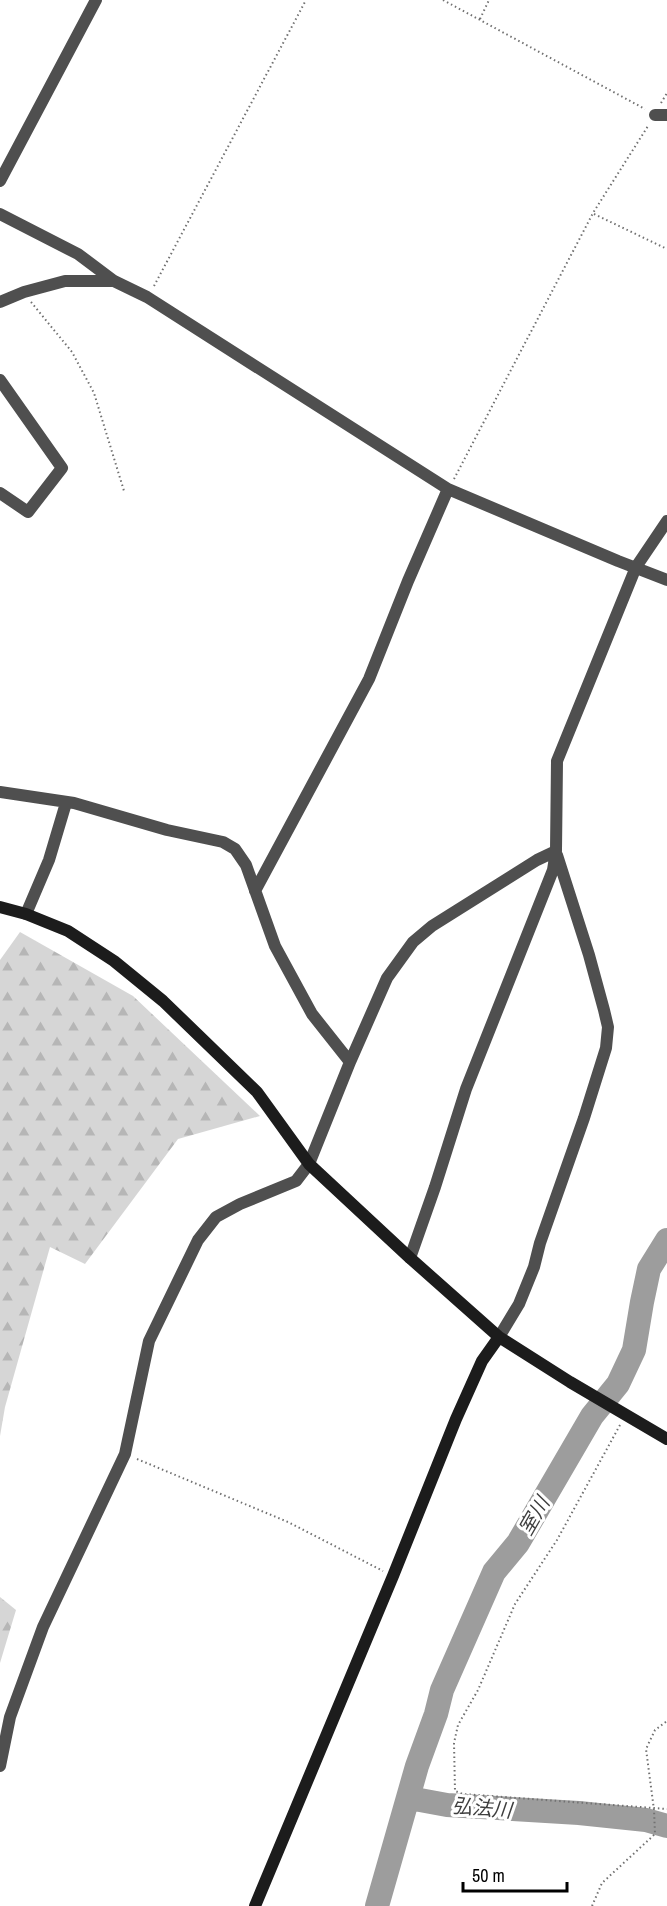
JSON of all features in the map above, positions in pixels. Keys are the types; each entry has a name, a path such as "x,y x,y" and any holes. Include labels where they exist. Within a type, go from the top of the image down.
{"street":[{"path":"0,181 96,0"},
{"path":"0,214 78,254 114,281 147,297 448,489 667,580"},
{"path":"0,302 24,292 65,281 114,281"},
{"path":"0,380 62,468 28,512 0,493"},
{"path":"255,891 369,679 448,489"},
{"path":"410,1258 466,1089 553,870 556,851 557,761 636,567 667,520"},
{"path":"0,792 74,803 166,830 223,842 235,849 246,865 275,946 312,1014 350,1062"},
{"path":"26,914 50,860 66,803"},
{"path":"0,1766 10,1717 43,1627 125,1454 149,1341 198,1240 216,1217 240,1204 296,1181 309,1164 387,978 413,942 432,926 537,860 556,851"},
{"path":"255,1906 456,1419 482,1361 519,1304 534,1267 606,1048 608,1027 604,1010 556,851"},
{"path":"0,908 26,914 68,931 114,961 163,1001 256,1092 309,1164 499,1337 667,1439"}],"path":[{"path":"147,297 306,0"},
{"path":"443,0 661,115 593,213 448,489"},
{"path":"480,20 489,0"},
{"path":"593,213 667,249"},
{"path":"24,292 72,352 94,393 124,491"},
{"path":"626,1415 557,1540 515,1604 478,1690 458,1725 454,1743 455,1791 463,1794 654,1810 667,1809"},
{"path":"125,1454 288,1522 393,1576"},
{"path":"592,1906 602,1883 655,1834 646,1749 655,1730 667,1721"}],"green space":[{"path":"20,932 133,996 260,1116 178,1139 85,1264 50,1247 5,1407 0,1436 0,960"},
{"path":"0,1597 16,1610 0,1663"}],"waterway":[{"name":"室川","path":"377,1906 417,1766 442,1690 494,1572 518,1543 592,1416 618,1384 634,1350 649,1269 667,1240"},
{"name":"弘法川","path":"409,1798 447,1805 579,1813 646,1820 667,1826"}]}
